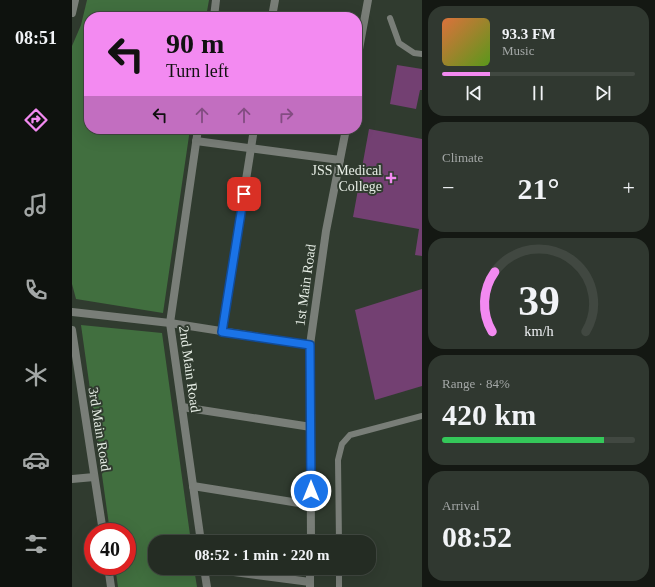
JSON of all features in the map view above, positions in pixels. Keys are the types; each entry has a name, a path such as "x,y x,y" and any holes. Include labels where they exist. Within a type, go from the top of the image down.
{"street":[{"path":"72,13 75,0"},
{"path":"215,12 216,0"},
{"path":"273,12 275,0"},
{"path":"362,33 368,0"},
{"name":"2nd Main Road","path":"197,134 170,323 200,535"},
{"path":"222,332 253,134"},
{"name":"1st Main Road","path":"311,535 310,345 326,231 345,134"},
{"path":"196,141 340,160"},
{"path":"72,312 170,323 310,345"},
{"name":"3rd Main Road","path":"72,330 102,523"},
{"path":"182,407 311,427"},
{"path":"72,479 94,477"},
{"path":"193,486 311,505"},
{"path":"109,575 111,587"},
{"path":"205,575 207,587"},
{"path":"248,575 310,585"}],"lane":[{"path":"390,18 400,43 414,53 422,54"},
{"path":"338,535 338,460 342,444 350,435 422,416"},
{"path":"339,575 339,587"}],"green space":[{"path":"87,0 209,0 207,12 84,12"},
{"path":"84,12 84,134 189,134 163,313 76,299 72,284 72,46 81,25"},
{"path":"81,325 162,333 190,535 148,535 148,575 195,575 197,587 118,587 116,575 136,575 136,523 109,523"}],"building":[{"path":"397,65 422,69 422,90 420,90 416,109 390,104"},
{"name":"JSS Medical College","path":"369,129 422,139 422,256 415,255 419,229 353,217"},
{"path":"422,289 422,386 375,400 355,310"}],"place":[{"name":"JSS Medical College","path":"391,178"}],"route":[{"path":"244,194 222,332 310,345 311,491"}]}
